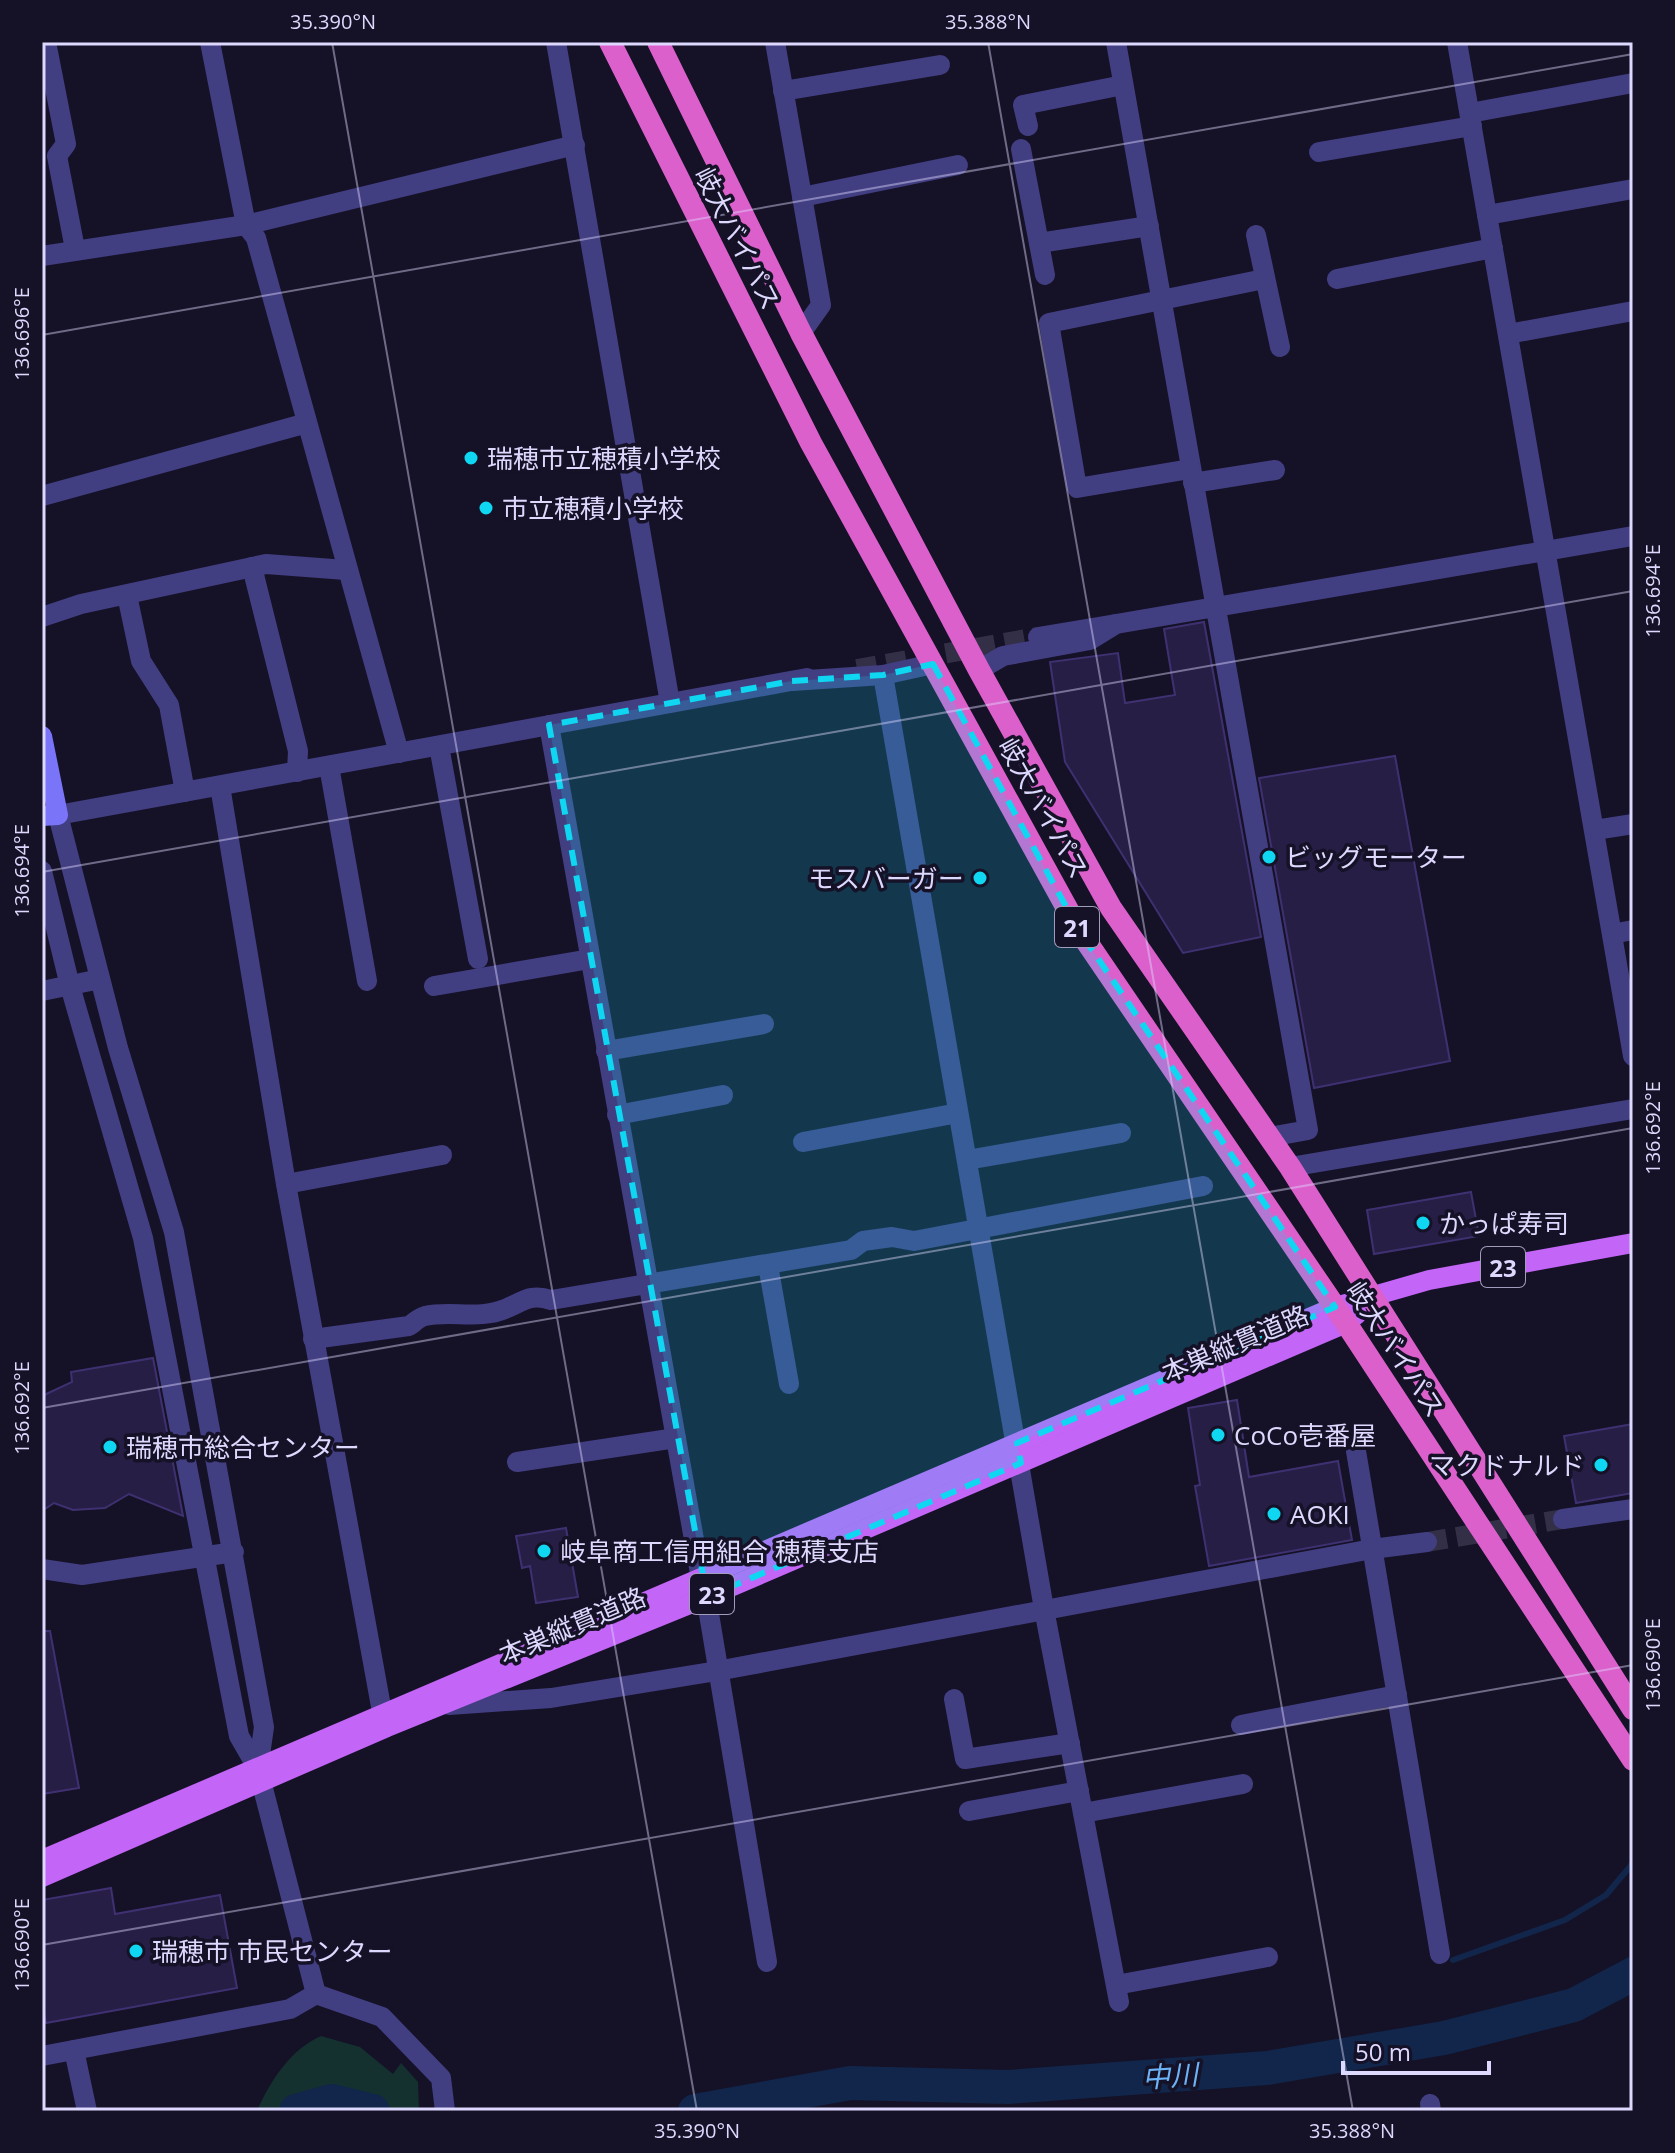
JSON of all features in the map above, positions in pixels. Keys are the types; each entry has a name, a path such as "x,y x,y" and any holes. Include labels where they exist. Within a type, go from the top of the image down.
{"highway":[{"name":"岐大バイパス","path":"610,42 811,443 1080,932 1341,1315 1633,1760"},
{"name":"岐大バイパス","path":"658,42 801,333 979,670 1111,908 1290,1167 1375,1298 1528,1548 1633,1709"}],"main road":[{"path":"42,736 50,816"},
{"name":"23","path":"1375,1298 1429,1280 1633,1243"},
{"name":"本巣縦貫道路","path":"42,1877 260,1776 382,1712 703,1585 1019,1453 1375,1298"},
{"name":"本巣縦貫道路","path":"42,1860 449,1705 703,1585"}],"street":[{"path":"46,42 66,144 57,156 75,249"},
{"path":"210,42 246,225 256,238 399,753"},
{"path":"556,42 670,703"},
{"path":"775,42 821,305 801,333"},
{"path":"1116,42 1308,1130 1270,1137"},
{"path":"1457,42 1595,830 1623,932 1633,1056"},
{"path":"783,91 940,65"},
{"path":"1319,152 1633,83"},
{"path":"1028,126 1023,105 1123,85"},
{"path":"42,256 246,225 575,145"},
{"path":"1021,149 1045,275"},
{"path":"802,197 958,165"},
{"path":"1487,215 1633,189"},
{"path":"1039,243 1149,226"},
{"path":"1256,235 1280,347"},
{"path":"1337,279 1493,248"},
{"path":"1264,279 1049,323 1077,488 1275,470"},
{"path":"1508,334 1633,311"},
{"path":"42,496 307,423"},
{"path":"1038,637 1633,536"},
{"path":"42,617 266,564 346,570"},
{"path":"252,567 298,751 297,772"},
{"path":"127,595 141,661 169,705 185,792"},
{"path":"979,670 1003,656 1090,640 1116,624"},
{"path":"792,681 883,675 933,664"},
{"path":"260,1776 264,1727 174,1232 50,816 857,669"},
{"path":"883,675 1044,1609 1118,1993 1268,1957"},
{"path":"549,725 703,1585 767,1962"},
{"path":"439,746 478,959"},
{"path":"329,766 367,981"},
{"path":"220,786 313,1339 382,1712"},
{"path":"1595,830 1633,824"},
{"path":"42,871 70,986 143,1238 239,1736 260,1776 316,1994"},
{"path":"434,986 590,959"},
{"path":"42,991 100,979"},
{"path":"606,1051 764,1024"},
{"path":"617,1115 723,1095"},
{"path":"1290,1167 1633,1109"},
{"path":"803,1142 958,1113"},
{"path":"967,1160 1121,1133"},
{"path":"286,1184 442,1155"},
{"path":"313,1339 409,1326 419,1318 432,1315 446,1313 457,1316 505,1309 517,1300 539,1296 551,1300 768,1265 851,1250 863,1241 892,1237 914,1241 1203,1186"},
{"path":"768,1265 789,1384"},
{"path":"517,1462 676,1438"},
{"path":"1356,1451 1440,1954"},
{"path":"1563,1519 1633,1509"},
{"path":"449,1705 551,1698 717,1671 1372,1549 1427,1542"},
{"path":"42,1569 82,1575 234,1552"},
{"path":"1241,1725 1397,1695"},
{"path":"954,1699 965,1759 1070,1743"},
{"path":"1083,1813 1243,1784"},
{"path":"969,1811 1079,1791"},
{"path":"42,2056 290,2009 316,1994 382,2017 441,2078 445,2110"},
{"path":"74,2050 87,2111"}],"highlighted area":[{"path":"933,664 1080,932 1335,1307 1017,1443 1021,1463 707,1597 549,725 792,681 883,675"}],"green space":[{"path":"321,2036 360,2047 393,2074 401,2063 418,2082 419,2111 257,2111 283,2067 300,2049"}],"building":[{"path":"1204,622 1261,937 1183,953 1065,762 1050,662 1118,653 1125,703 1175,695 1164,629"},
{"path":"1395,756 1450,1061 1314,1088 1259,778"},
{"name":"かっぱ寿司","path":"1471,1192 1479,1236 1374,1254 1367,1210"},
{"name":"瑞穂市総合センター","path":"153,1358 183,1516 129,1494 105,1508 73,1510 54,1503 42,1511 42,1396 72,1382 71,1372"},
{"name":"AOKI","path":"1237,1400 1249,1477 1338,1461 1352,1540 1209,1566 1195,1486 1200,1485 1188,1408"},
{"name":"マクドナルド","path":"1633,1424 1633,1493 1576,1503 1564,1436"},
{"name":"岐阜商工信用組合 穂積支店","path":"566,1528 578,1597 536,1603 530,1566 522,1568 516,1536"},
{"path":"42,1631 50,1631 79,1788 42,1794"},
{"name":"瑞穂市 市民センター","path":"111,1888 115,1914 220,1895 237,1988 46,2023 42,2002 42,1900"}],"waterway":[{"path":"1453,1960 1565,1920 1606,1895 1633,1863"},
{"name":"中川","path":"695,2111 850,2083 1008,2087 1267,2068 1444,2038 1574,2005 1633,1974"},
{"name":"中川","path":"296,2111 332,2101 373,2111"}],"tunnel":[{"path":"857,669 1038,637"},
{"path":"1427,1542 1563,1519"}],"place":[{"name":"瑞穂市立穂積小学校","path":"471,458"},
{"name":"市立穂積小学校","path":"486,508"},
{"name":"ビッグモーター","path":"1269,857"},
{"name":"モスバーガー","path":"980,878"},
{"name":"かっぱ寿司","path":"1423,1223"},
{"name":"CoCo壱番屋","path":"1218,1435"},
{"name":"瑞穂市総合センター","path":"110,1447"},
{"name":"マクドナルド","path":"1601,1465"},
{"name":"AOKI","path":"1274,1514"},
{"name":"岐阜商工信用組合 穂積支店","path":"544,1551"},
{"name":"瑞穂市 市民センター","path":"136,1951"}]}
